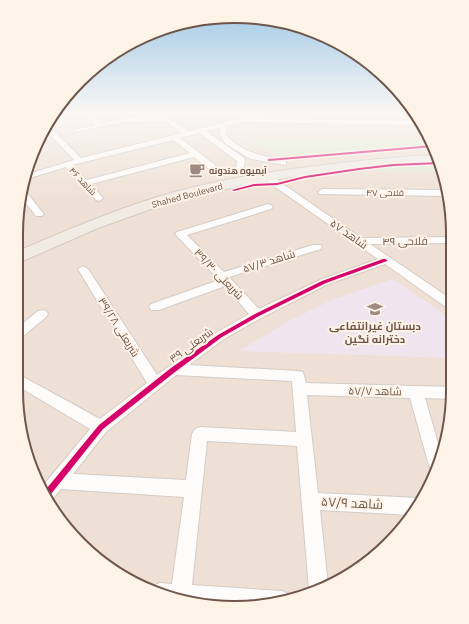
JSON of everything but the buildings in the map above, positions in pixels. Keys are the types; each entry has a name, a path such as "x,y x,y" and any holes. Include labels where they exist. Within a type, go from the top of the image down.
{"main road":[{"name":"Shahed Boulevard","path":"23,242 85,217 151,194 241,166 428,150"},
{"name":"Shahed Boulevard","path":"23,255 92,225 160,201 203,189 292,173 405,160 432,159"}],"street":[{"path":"62,143 79,161"},
{"path":"31,176 67,164 150,143"},
{"path":"182,143 212,167"},
{"path":"215,143 241,166 247,160 254,157"},
{"path":"231,143 254,157 282,163"},
{"path":"85,183 196,154"},
{"name":"شاهد ۴۶","path":"67,164 99,198"},
{"name":"شاهد ۵۷","path":"267,177 446,303"},
{"name":"فلاحی ۴۷","path":"322,192 442,193"},
{"path":"26,198 39,214"},
{"name":"شریعتی ۳۹/۳۰","path":"257,315 180,234 268,207"},
{"name":"فلاحی ۴۹","path":"359,241 446,240"},
{"name":"شاهد ۵۷/۳","path":"155,307 224,279 317,247"},
{"name":"شریعتی ۳۹","path":"49,490 102,427 173,370 220,336 257,315 324,282 385,260"},
{"name":"شریعتی ۳۹/۲۸","path":"83,270 155,384"},
{"path":"23,330 42,314"},
{"path":"173,370 298,376 318,583"},
{"path":"23,382 102,427"},
{"name":"شاهد ۵۷/۷","path":"299,389 446,393"},
{"path":"416,392 435,458"},
{"path":"259,599 181,594 200,434 305,439"},
{"path":"56,481 194,489"},
{"name":"شاهد ۵۷/۹","path":"311,501 410,507"}],"shaded area":[{"path":"44,143 425,143 439,180 446,221 446,403 442,431 430,470 418,495 410,507 394,529 374,549 352,565 328,579 302,590 276,597 248,601 221,601 193,597 154,585 129,573 117,565 95,549 75,529 51,495 39,470 30,444 23,403 23,221 30,180"},
{"name":"دبستان غیرانتفاعی دخترانه نگین","path":"393,279 446,316 446,358 239,351 287,322 334,299"}],"green space":[{"path":"253,143 425,143 426,146 281,157"},
{"path":"433,162 437,172 382,172 377,164"}],"cycle path":[{"path":"269,160 427,147"},
{"path":"234,190 254,185 277,184 305,177 359,169 393,165 434,163"},
{"path":"49,491 101,427 173,370 220,336 257,315 324,282 385,260"}],"place":[{"name":"آبمیوه هندونه","path":"197,170"},
{"name":"دبستان غیرانتفاعی دخترانه نگین","path":"375,309"}]}
